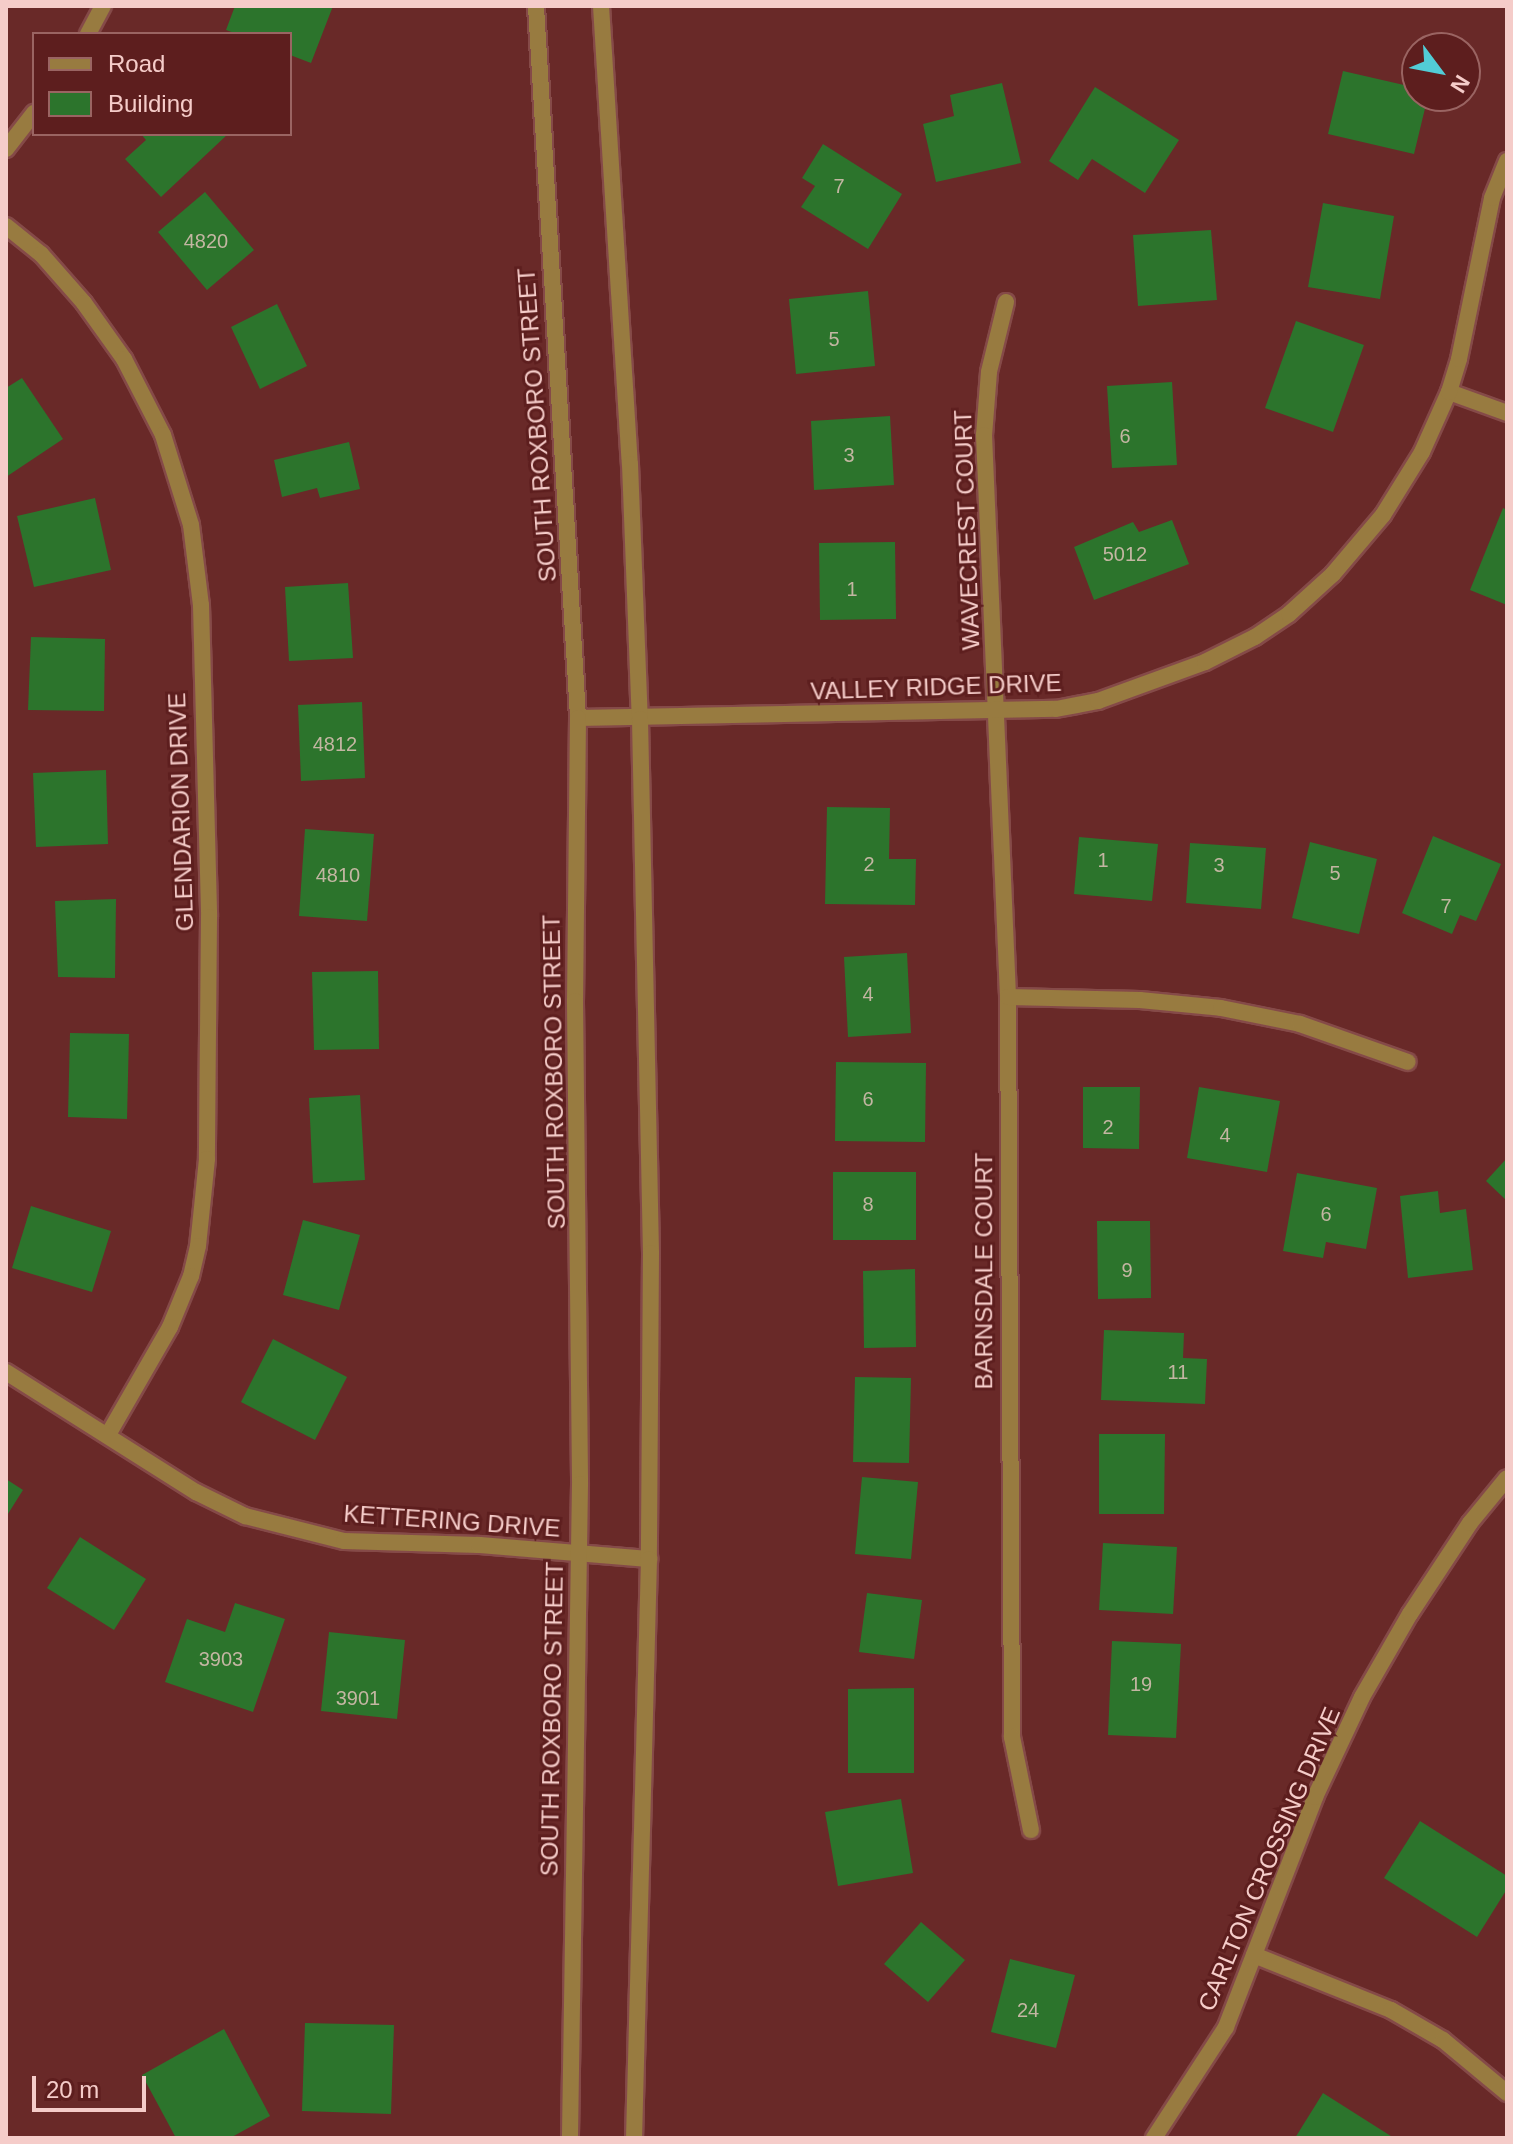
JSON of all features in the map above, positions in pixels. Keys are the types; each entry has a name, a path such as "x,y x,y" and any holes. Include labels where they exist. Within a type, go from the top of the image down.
{"street":[{"path":"89,32 103,6"},
{"name":"SOUTH ROXBORO STREET","path":"536,6 578,718 575,1001 580,1243 579,1554 570,2138"},
{"path":"601,6 630,464 640,719 651,1253 649,1559 634,2138"},
{"path":"6,149 32,116"},
{"name":"VALLEY RIDGE DRIVE","path":"578,718 1056,709 1098,701 1205,662 1289,614 1333,574 1383,515 1422,452 1449,392 1492,198 1507,161"},
{"name":"GLENDARION DRIVE","path":"6,226 41,254 84,303 124,359 163,435 191,525 201,605 209,932 207,1159 198,1246 191,1276 170,1327 108,1435"},
{"name":"WAVECREST COURT","path":"996,710 984,435 989,372 1006,302"},
{"path":"1449,392 1507,413"},
{"name":"BARNSDALE COURT","path":"996,710 1008,997 1012,1737 1031,1830"},
{"path":"1008,997 1140,1000 1221,1008 1300,1024 1408,1062"},
{"name":"KETTERING DRIVE","path":"6,1372 196,1492 245,1516 344,1541 479,1545 649,1559"},
{"name":"CARLTON CROSSING DRIVE","path":"1154,2138 1226,2027 1315,1797 1362,1697 1410,1614 1470,1523 1507,1478"},
{"path":"1254,1955 1391,2010 1443,2040 1507,2093"}],"building":[{"path":"235,6 333,6 311,63 292,56 292,32 226,30"},
{"path":"1343,71 1401,84 1401,112 1424,112 1414,154 1328,134"},
{"path":"1002,83 1021,163 936,182 923,124 954,116 950,95"},
{"path":"1095,87 1179,140 1145,193 1092,159 1078,180 1049,161"},
{"path":"143,136 226,136 161,197 125,159 146,140"},
{"path":"823,144 902,194 868,249 801,207 815,186 802,178"},
{"path":"205,192 254,250 207,290 158,232"},
{"path":"1323,203 1394,216 1380,299 1308,287"},
{"path":"1211,230 1217,300 1138,306 1133,235"},
{"path":"868,291 875,366 796,374 789,299"},
{"path":"277,304 307,366 260,389 231,327"},
{"path":"1296,321 1364,345 1333,432 1265,408"},
{"path":"22,378 63,439 6,477 6,388"},
{"path":"1172,382 1177,465 1112,468 1107,386"},
{"path":"890,416 894,485 814,490 811,421"},
{"path":"349,442 360,489 320,498 317,488 282,497 274,460"},
{"path":"95,498 111,570 34,587 17,516"},
{"path":"1503,508 1507,510 1507,605 1470,590"},
{"path":"1172,520 1189,564 1094,600 1074,547 1133,522 1139,532"},
{"path":"895,542 896,619 820,620 819,543"},
{"path":"348,583 353,658 289,661 285,587"},
{"path":"31,637 105,639 104,711 28,710"},
{"path":"362,702 365,778 301,781 298,705"},
{"path":"106,770 108,844 36,847 33,773"},
{"path":"827,807 890,808 889,859 916,859 915,905 825,904"},
{"path":"305,829 374,834 367,921 299,916"},
{"path":"1433,836 1501,864 1476,921 1460,915 1452,934 1402,913"},
{"path":"1079,837 1158,844 1152,901 1074,894"},
{"path":"1310,842 1377,859 1359,934 1292,918"},
{"path":"1190,843 1266,848 1261,909 1186,903"},
{"path":"116,899 115,978 58,977 55,901"},
{"path":"907,953 911,1033 848,1037 844,957"},
{"path":"378,971 379,1049 314,1050 312,972"},
{"path":"70,1033 129,1034 127,1119 68,1117"},
{"path":"836,1062 926,1063 925,1142 835,1141"},
{"path":"1083,1087 1140,1087 1139,1149 1083,1148"},
{"path":"1199,1087 1280,1101 1267,1172 1187,1158"},
{"path":"360,1095 365,1180 313,1183 309,1098"},
{"path":"1507,1158 1507,1201 1486,1181"},
{"path":"833,1172 916,1172 916,1240 833,1240"},
{"path":"1297,1173 1377,1188 1366,1249 1326,1242 1323,1258 1283,1251"},
{"path":"1438,1191 1440,1213 1466,1209 1473,1270 1408,1278 1400,1196"},
{"path":"31,1206 111,1231 92,1292 12,1268"},
{"path":"303,1220 360,1235 339,1310 283,1295"},
{"path":"1097,1221 1150,1221 1151,1298 1098,1299"},
{"path":"915,1269 916,1347 864,1348 863,1271"},
{"path":"1104,1330 1184,1333 1183,1358 1207,1359 1205,1404 1101,1400"},
{"path":"273,1339 347,1377 315,1440 241,1402"},
{"path":"855,1377 911,1378 909,1463 853,1462"},
{"path":"1099,1434 1165,1434 1164,1514 1099,1514"},
{"path":"862,1477 918,1482 911,1559 855,1554"},
{"path":"6,1479 23,1490 6,1517"},
{"path":"80,1537 146,1579 114,1630 47,1588"},
{"path":"1103,1543 1177,1547 1173,1614 1099,1610"},
{"path":"867,1593 922,1600 914,1659 859,1652"},
{"path":"235,1603 285,1619 253,1712 165,1682 187,1619 225,1632"},
{"path":"329,1632 405,1640 397,1719 321,1711"},
{"path":"1112,1641 1181,1644 1176,1738 1108,1735"},
{"path":"914,1688 914,1773 848,1773 848,1689"},
{"path":"901,1799 913,1873 838,1886 825,1812"},
{"path":"1420,1821 1507,1876 1507,1889 1477,1937 1384,1878"},
{"path":"921,1922 965,1960 928,2002 884,1964"},
{"path":"1010,1959 1075,1975 1056,2048 991,2032"},
{"path":"305,2023 394,2025 391,2114 302,2111"},
{"path":"224,2029 270,2116 230,2138 176,2138 142,2075"},
{"path":"1323,2093 1394,2138 1295,2138"}]}
